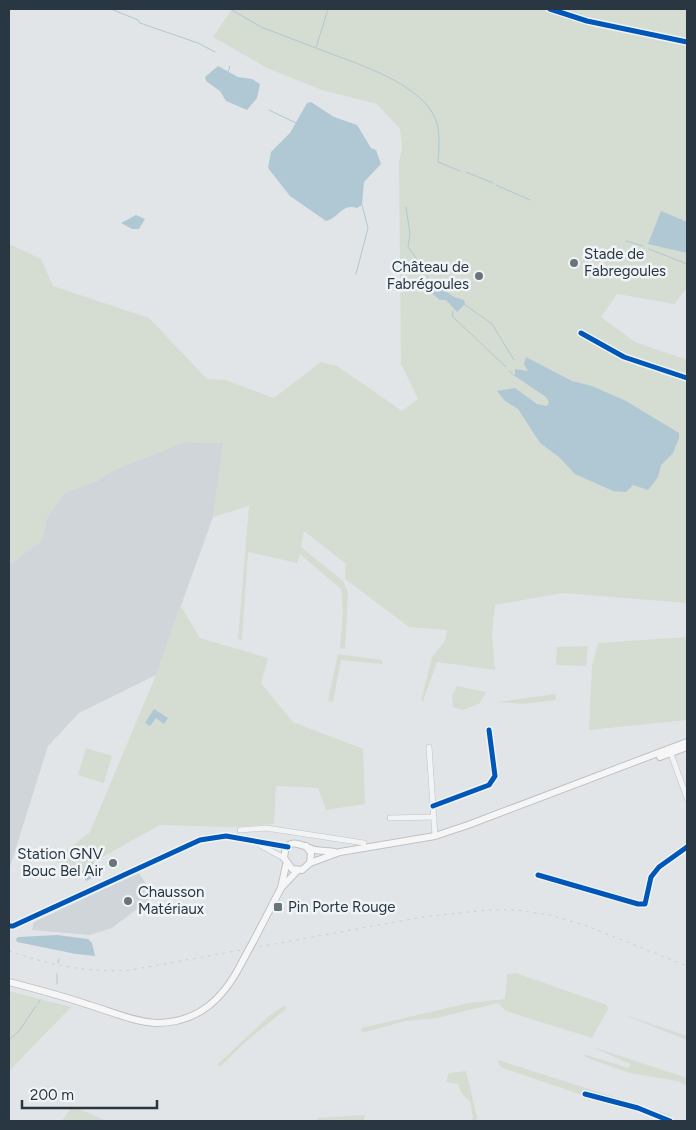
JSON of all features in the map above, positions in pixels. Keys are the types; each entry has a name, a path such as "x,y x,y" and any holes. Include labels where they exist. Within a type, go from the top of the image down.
{"main road":[{"path":"670,751 687,742"},
{"path":"310,862 340,852 435,836 670,751 687,747"},
{"path":"281,888 288,847 299,843 314,850 340,852"},
{"path":"9,982 127,1017 156,1023 185,1018 201,1011 220,997 241,964 281,888 298,870 306,868 310,862 311,853 306,846"},
{"path":"285,861 298,870"}],"street":[{"path":"550,9 586,21 687,42"},
{"path":"581,333 624,357 687,378"},
{"path":"433,806 489,785 493,781 495,776 489,730"},
{"path":"429,747 435,836"},
{"path":"670,751 685,782 687,798"},
{"path":"390,818 434,818"},
{"path":"240,830 266,828 364,843"},
{"path":"299,843 301,833"},
{"path":"9,926 13,926 186,844 218,836 288,847"},
{"path":"248,840 285,861"},
{"path":"538,875 638,904 645,904 648,899 647,888 651,877 659,867 687,847"},
{"path":"584,1094 638,1108 670,1121"}],"shaded area":[{"path":"232,9 687,9 687,288 674,304 617,294 601,317 635,342 687,360 687,603 563,593 495,605 492,633 495,670 437,662 423,701 421,701 432,657 445,641 447,630 409,627 345,579 346,564 304,531 301,547 343,581 348,592 345,649 340,648 343,612 341,589 300,554 297,563 248,552 242,640 238,639 249,506 213,517 223,443 185,442 116,469 97,481 65,492 47,517 42,540 9,565 9,244 41,259 53,286 149,318 207,379 226,380 274,398 321,362 337,366 402,411 418,399 401,364 399,163 402,147 400,129 377,104 322,90 267,68 213,37"},
{"path":"185,442 224,443 213,517 156,675 79,713 48,746 9,870 9,565 42,540 47,517 65,492 97,481 116,469"},
{"path":"180,605 200,638 268,658 261,683 293,722 363,749 365,804 326,810 318,788 276,786 274,824 230,827 160,825 81,869 53,861 90,832 156,675"},
{"path":"687,637 687,720 589,730 592,667 598,643"},
{"path":"588,646 586,666 556,665 557,647"},
{"path":"338,654 382,660 382,664 341,660 333,702 328,701"},
{"path":"457,686 486,692 480,703 463,710 453,707 452,696"},
{"path":"555,694 556,700 524,704 498,702"},
{"path":"86,748 112,756 104,783 78,775"},
{"name":"Chausson Matériaux","path":"139,873 154,896 112,928 90,935 32,930 34,922"},
{"path":"516,973 607,1005 608,1009 592,1038 515,1014 505,1010 498,1003 437,1018 406,1021 365,1032 361,1031 361,1028 469,1003 505,999 507,974"},
{"path":"9,991 71,1007 9,1071"},
{"path":"285,1005 286,1009 244,1043 220,1067 218,1064 270,1015"},
{"path":"619,1013 687,1036 687,1040"},
{"path":"590,1046 687,1078 687,1086 677,1081 630,1073 585,1057 583,1054 629,1068 630,1064"},
{"path":"498,1060 671,1115 671,1121 586,1093 582,1095 503,1068 499,1065"},
{"path":"466,1071 478,1121 470,1121 473,1118 470,1101 462,1094 458,1084 446,1082 449,1073"},
{"path":"72,1106 107,1121 62,1121"},
{"path":"365,1115 364,1121 317,1121 317,1118"}],"water":[{"path":"218,66 238,77 252,79 260,84 257,98 247,110 226,101 220,91 206,81 205,77"},
{"path":"311,102 334,117 357,125 371,148 376,150 381,164 364,182 362,205 357,208 344,209 326,221 290,196 268,168 271,152 290,133 307,103"},
{"path":"661,211 687,222 687,253 648,244"},
{"path":"136,215 145,219 139,229 132,229 121,223"},
{"path":"428,279 454,297 464,300 465,304 457,312 446,300 440,300 428,290"},
{"path":"526,357 572,381 592,386 626,401 679,433 673,453 661,465 658,477 648,490 633,485 626,492 613,491 575,474 559,457 540,443 518,409 505,401 497,391 515,388 537,404 547,406 549,402 546,397 515,376 515,369 528,371 524,364"},
{"path":"154,709 168,718 164,724 156,718 150,726 145,723"},
{"path":"93,862 97,869 94,877 86,881 82,872 85,866"},
{"path":"57,935 88,939 92,943 95,956 17,942 16,939 18,937"}],"waterway":[{"path":"111,9 138,20 140,23 198,43 215,52"},
{"path":"230,9 261,27 316,48"},
{"path":"328,9 316,48 386,76 418,96 430,109 437,123 439,138 438,162 460,171"},
{"path":"228,72 230,66"},
{"path":"269,110 296,123"},
{"path":"466,172 493,183"},
{"path":"496,185 530,200"},
{"path":"356,274 368,228 362,205"},
{"path":"406,207 410,234 408,247 424,269 429,280"},
{"path":"626,241 643,246"},
{"path":"649,249 687,264"},
{"path":"464,304 492,324 514,360"},
{"path":"453,311 452,316 506,367"},
{"path":"509,371 515,376"},
{"path":"58,963 59,959"},
{"path":"57,974 57,984"},
{"path":"9,1040 19,1031 36,1006"}],"railway":[{"path":"9,951 69,967 115,971 131,970 423,917 487,910 516,910 550,915 587,926 687,966"}],"cycle path":[{"path":"550,9 587,21 687,42"},
{"path":"581,333 624,357 687,378"},
{"path":"433,806 489,785 495,776 489,730"},
{"path":"9,926 13,926 200,840 226,836 288,847"},
{"path":"538,875 638,904 645,904 651,877 659,867 687,847"},
{"path":"585,1094 638,1108 670,1121"}],"place":[{"name":"Stade de Fabregoules","path":"574,263"},
{"name":"Château de Fabrégoules","path":"479,276"},
{"name":"Station GNV Bouc Bel Air","path":"113,863"},
{"name":"Chausson Matériaux","path":"128,901"},
{"name":"Pin Porte Rouge","path":"278,907"}]}
